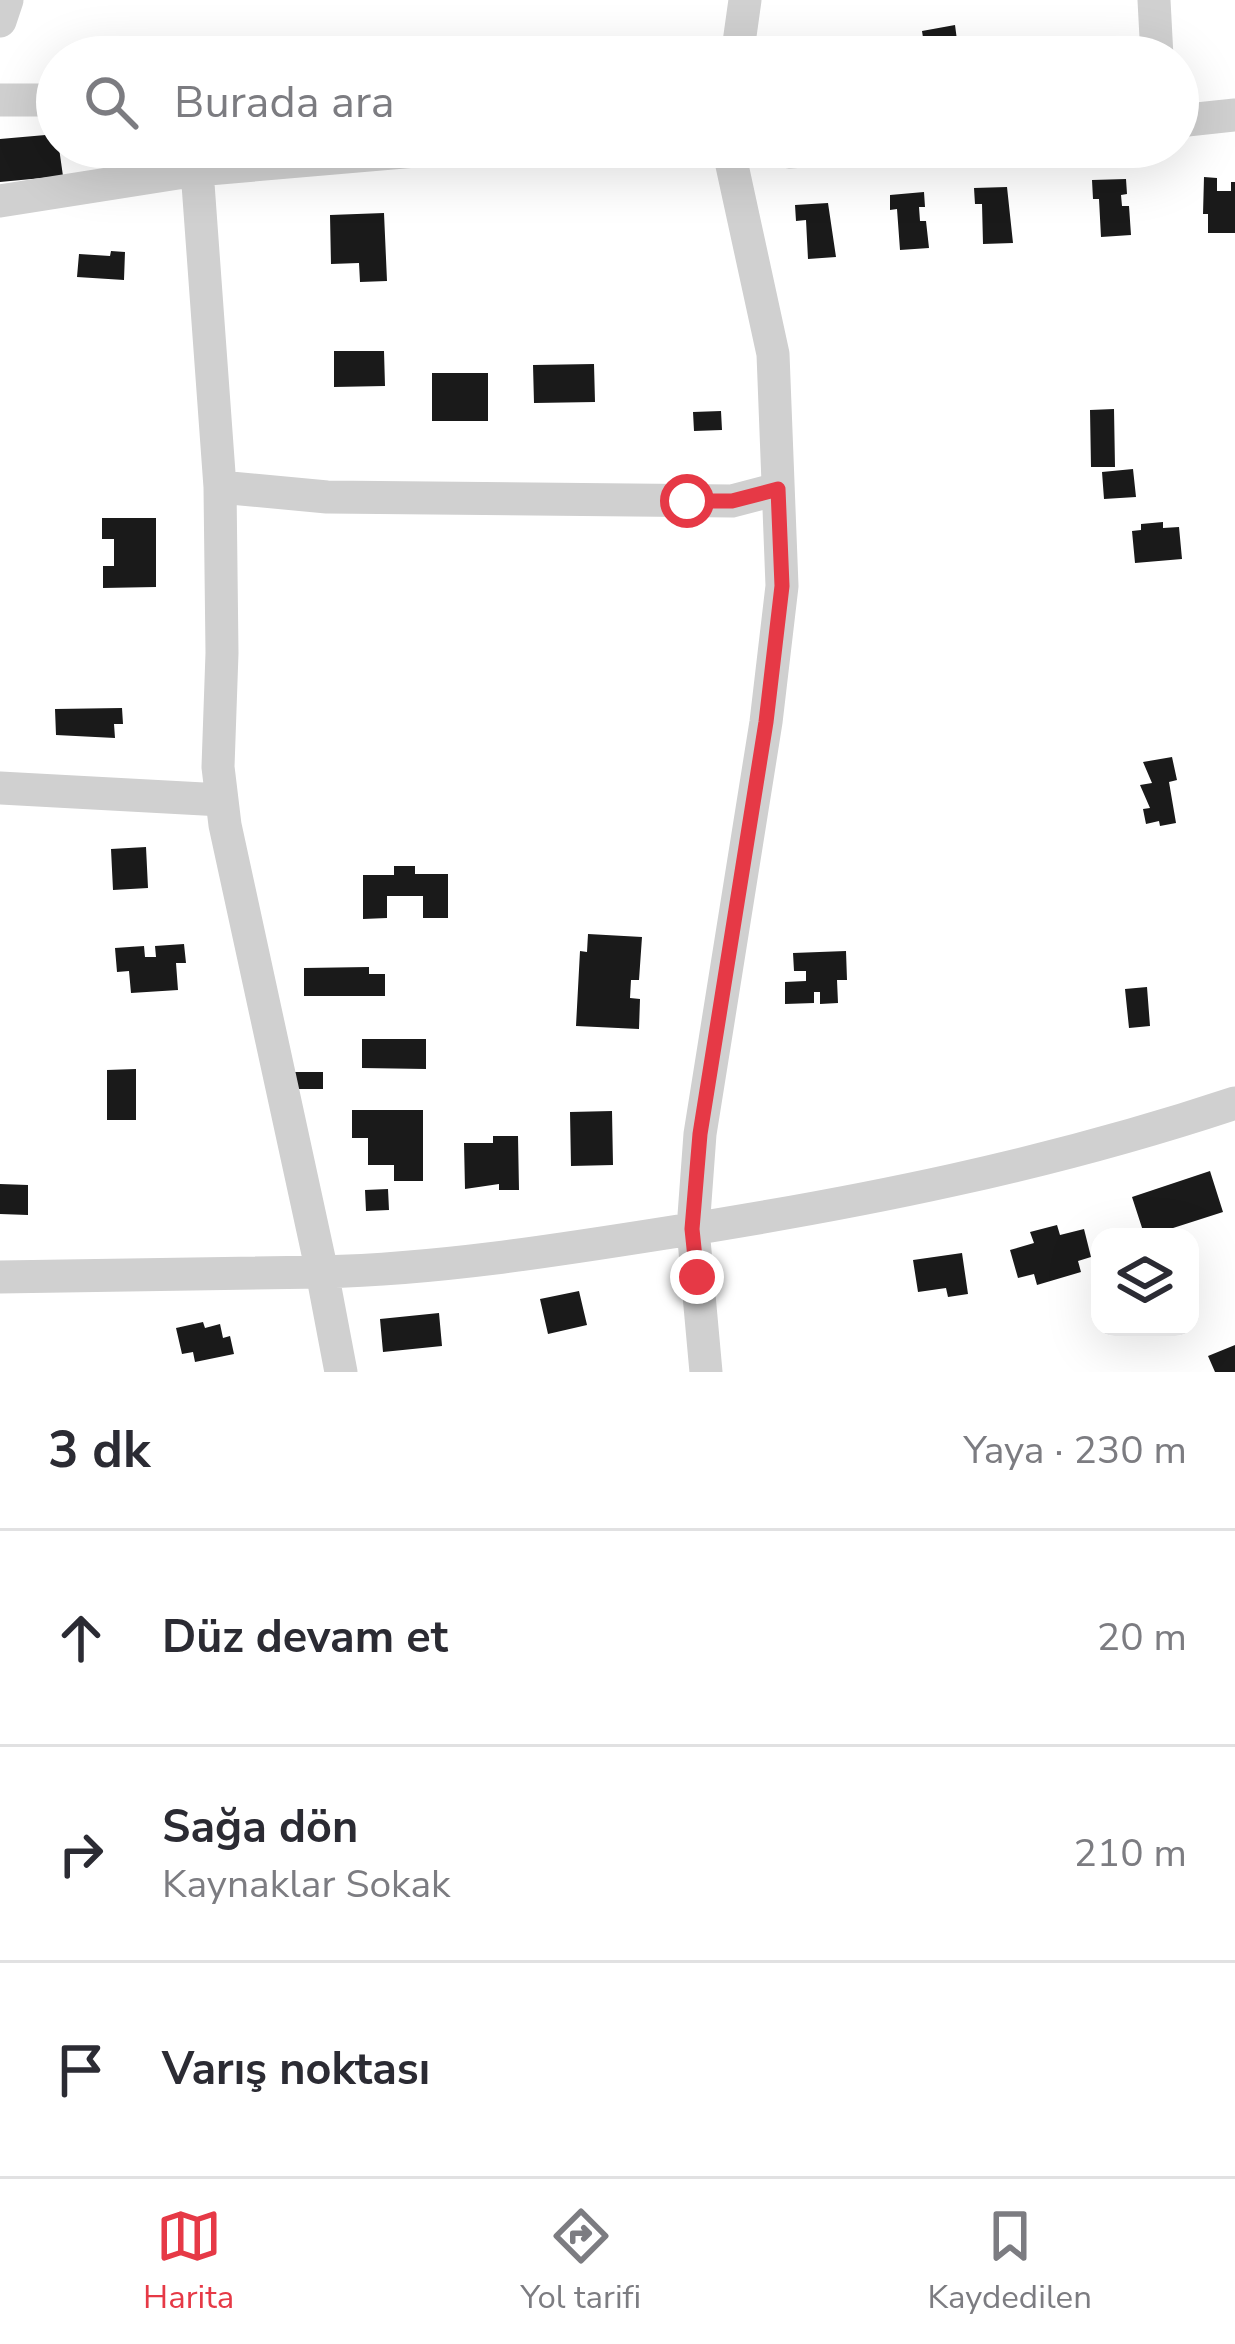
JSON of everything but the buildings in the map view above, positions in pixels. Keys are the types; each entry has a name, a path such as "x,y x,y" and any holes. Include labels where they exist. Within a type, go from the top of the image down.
{"street":[{"path":"0,21 7,0"},
{"path":"740,36 745,0"},
{"path":"1154,0 1156,36"},
{"path":"0,100 36,100"},
{"path":"1199,119 1235,115"},
{"path":"0,201 220,168"},
{"path":"706,1372 692,1229 700,1134 766,722 782,586 773,353 733,168"},
{"path":"197,170 220,487 218,767 238,896 341,1372"},
{"path":"220,487 327,497 708,501 732,501 778,489"},
{"path":"0,788 222,800"},
{"path":"0,1277 409,1270 792,1214 1047,1161 1235,1103"}],"route":[{"path":"687,501 732,501 778,489 782,586 766,722 700,1134 692,1229 697,1277"}]}
